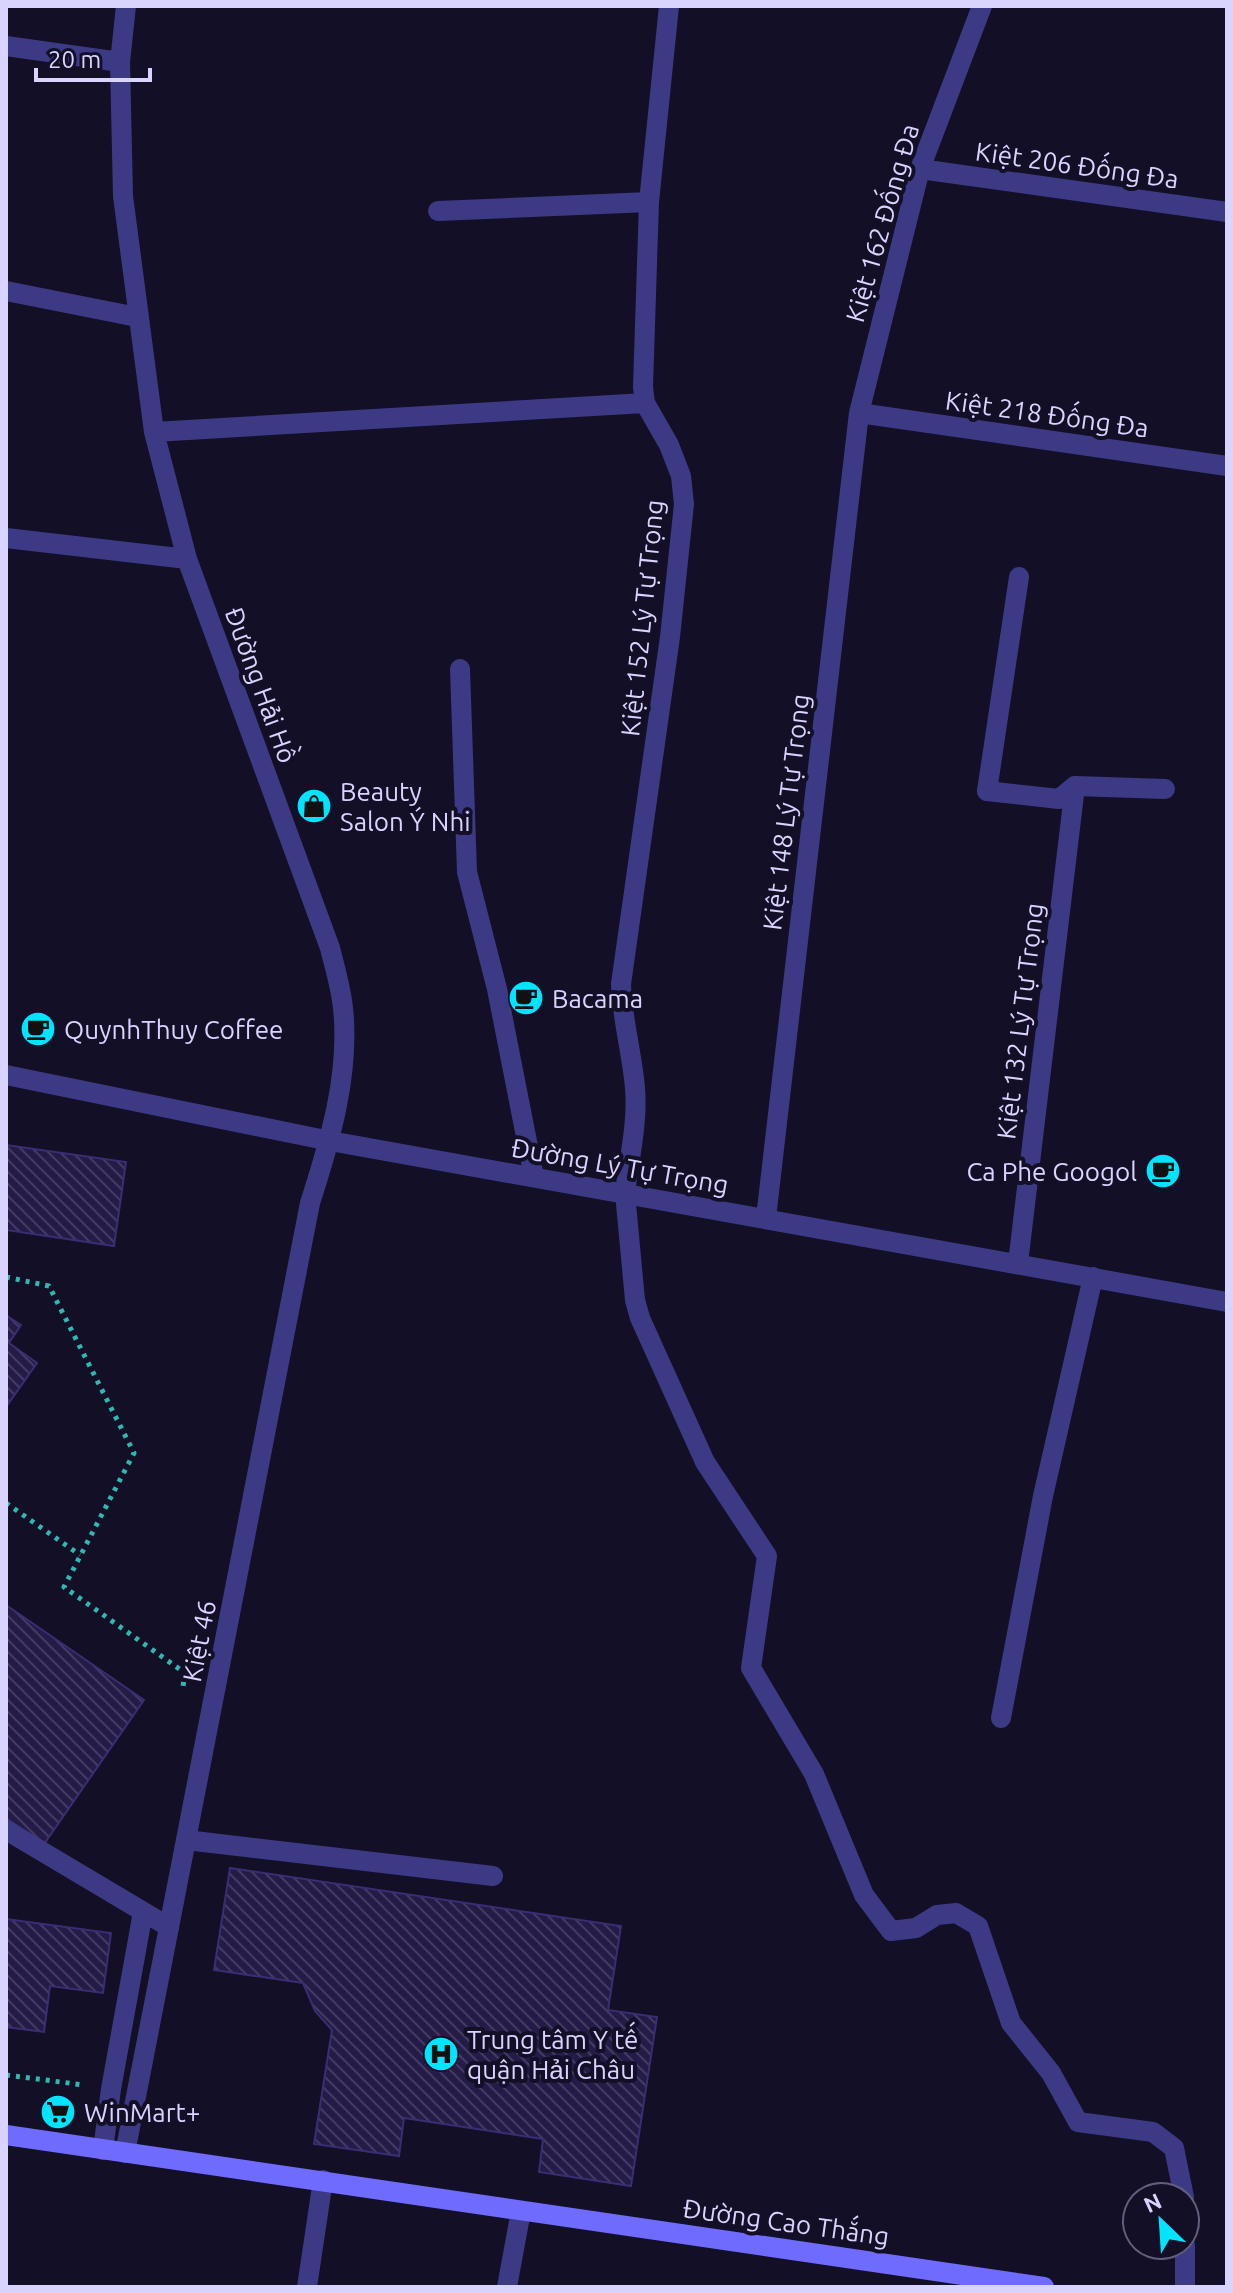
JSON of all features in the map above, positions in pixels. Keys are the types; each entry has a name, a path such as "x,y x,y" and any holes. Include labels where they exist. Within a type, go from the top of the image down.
{"street":[{"name":"Đường Hải Hồ","path":"126,6 120,62 123,196 154,432 187,559 330,948 338,979 344,1039 342,1072 330,1141"},
{"name":"Kiệt 152 Lý Tự Trọng","path":"669,6 649,202 643,387 645,403 669,445 681,476 684,504 670,637 621,984 622,1009 635,1085 636,1109 625,1193 635,1300 640,1318 705,1462 767,1556 751,1668 814,1774 864,1895 891,1931 916,1928 937,1915 956,1913 978,1926 1011,2023 1051,2073 1078,2122 1153,2132 1174,2148 1181,2181"},
{"name":"Kiệt 162 Đống Đa","path":"859,413 920,169 982,6"},
{"path":"6,46 120,62"},
{"name":"Kiệt 206 Đống Đa","path":"920,169 1227,212"},
{"path":"438,211 649,202"},
{"path":"6,291 137,317"},
{"path":"154,432 645,403"},
{"name":"Kiệt 218 Đống Đa","path":"859,413 1227,466"},
{"name":"Kiệt 148 Lý Tự Trọng","path":"766,1218 859,413"},
{"path":"6,538 187,559"},
{"path":"1019,577 987,791 1059,799 1075,786 1165,789"},
{"path":"460,669 467,872 497,989 534,1177"},
{"name":"Kiệt 132 Lý Tự Trọng","path":"1018,1263 1075,786"},
{"name":"Đường Lý Tự Trọng","path":"6,1075 330,1141 1227,1302"},
{"name":"Kiệt 46","path":"125,2153 310,1203 330,1141"},
{"path":"1001,1718 1043,1496 1093,1277"},
{"path":"6,1830 169,1927"},
{"path":"186,1840 493,1876"},
{"path":"103,2150 143,1912"},
{"name":"Đường Cao Thắng","path":"6,2135 1044,2287"},
{"path":"307,2287 323,2180"},
{"path":"507,2287 521,2211"},
{"path":"1185,2261 1185,2287"}],"path":[{"path":"6,1277 49,1286 134,1453 64,1587 185,1673 182,1688"},
{"path":"6,1503 80,1555"},
{"path":"6,2075 111,2089"}],"building":[{"path":"6,1145 126,1162 114,1246 6,1230"},
{"path":"6,1315 21,1325 9,1343 37,1363 6,1407"},
{"path":"6,1605 144,1700 44,1844 6,1818"},
{"name":"Trung tâm Y tế quận Hải Châu","path":"230,1868 621,1926 608,2010 657,2017 631,2186 539,2172 543,2139 404,2118 399,2156 314,2144 332,2030 315,2011 303,1983 214,1970"},
{"path":"6,1919 111,1933 103,1993 50,1986 44,2032 6,2027"}],"place":[{"name":"Beauty Salon Ý Nhi","path":"314,806"},
{"name":"Bacama","path":"526,998"},
{"name":"QuynhThuy Coffee","path":"38,1029"},
{"name":"Ca Phe Googol","path":"1163,1171"},
{"name":"Trung tâm Y tế quận Hải Châu","path":"441,2054"},
{"name":"WinMart+","path":"58,2112"}]}
